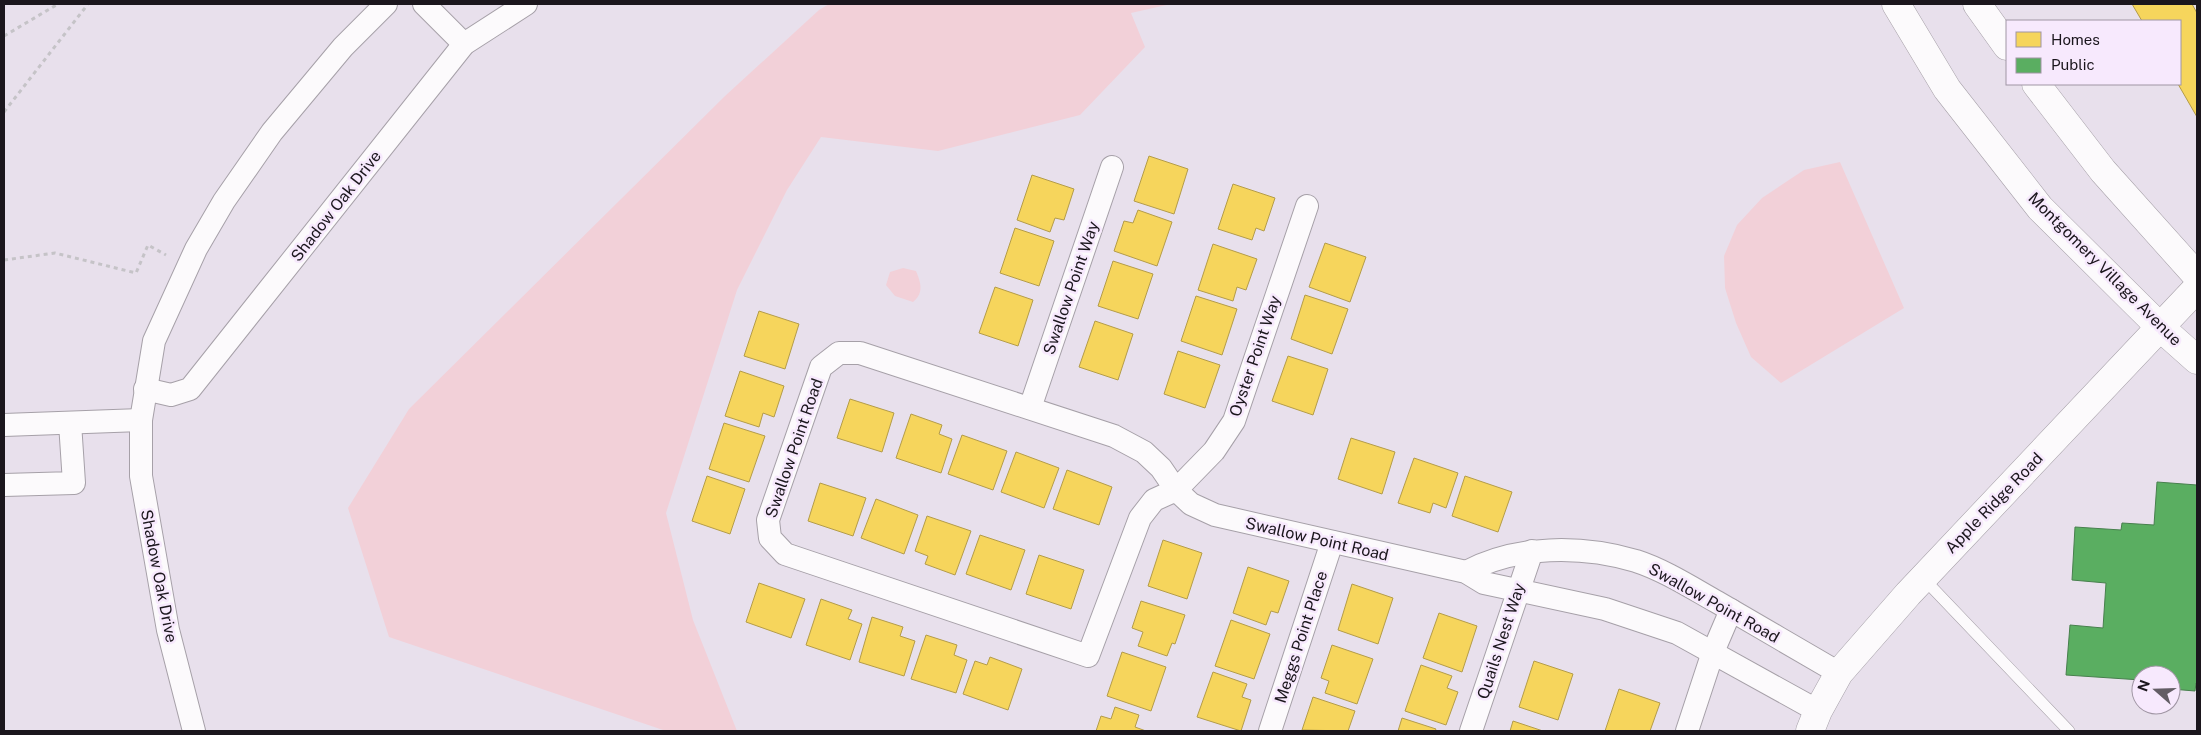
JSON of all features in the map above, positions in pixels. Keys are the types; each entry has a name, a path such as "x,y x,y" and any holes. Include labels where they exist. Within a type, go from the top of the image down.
{"main road":[{"name":"Montgomery Village Avenue","path":"1896,4 1947,89 2040,208 2161,328 2197,360"},
{"path":"1976,4 2006,45"},
{"path":"2037,85 2103,171 2197,276"},
{"name":"Apple Ridge Road","path":"1814,721 1839,673 1923,578 2197,288"}],"street":[{"name":"Shadow Oak Drive","path":"194,731 168,630 141,476 141,420 154,341 188,268 224,201 272,132 343,47 386,4"},
{"path":"424,4 464,44"},
{"name":"Shadow Oak Drive","path":"145,389 171,395 190,389 464,44 526,4"},
{"name":"Swallow Point Way","path":"1030,408 1112,167"},
{"name":"Oyster Point Way","path":"1176,490 1214,451 1234,421 1307,206"},
{"name":"Swallow Point Road","path":"1176,490 1154,500 1140,518 1088,656 785,554 770,538 768,520 821,367 839,353 860,353 1114,436 1144,452 1161,468 1176,490 1191,504 1215,515 1466,572 1484,583 1605,609 1678,633 1713,652 1814,721"},
{"path":"4,425 141,420"},
{"path":"4,485 74,483 70,423"},
{"name":"Meggs Point Place","path":"1270,731 1332,542"},
{"name":"Swallow Point Road","path":"1466,572 1482,563 1532,551 1572,550 1608,555 1637,562 1669,576 1731,610 1839,673"},
{"name":"Quails Nest Way","path":"1471,731 1532,551"},
{"path":"1687,731 1713,652 1731,610"}],"lane":[{"path":"1923,578 2069,731"}],"path":[{"path":"4,36 58,4"},
{"path":"4,112 88,4"},
{"path":"4,260 55,253 136,273 148,245 188,268"}],"shaded area":[{"path":"829,4 1171,4 1131,13 1145,47 1080,115 938,151 821,137 787,190 737,290 666,513 693,620 737,731 666,731 389,637 348,508 409,409 725,96 819,10"},
{"path":"1840,162 1904,308 1781,383 1751,357 1736,323 1725,288 1724,256 1737,225 1762,198 1804,170"},
{"path":"903,268 916,271 919,280 919,295 913,302 895,296 886,285 890,272"}],"building: Homes":[{"path":"2132,4 2192,4 2197,13 2197,117 2179,85 2181,85 2181,20 2141,20"},
{"path":"1149,156 1188,169 1174,214 1134,201"},
{"path":"1032,175 1074,189 1064,220 1055,218 1050,232 1017,220"},
{"path":"1233,184 1275,198 1264,231 1256,228 1252,240 1218,229"},
{"path":"1138,210 1172,222 1157,266 1114,251 1124,221 1133,223"},
{"path":"1015,228 1054,241 1039,286 1000,273"},
{"path":"1325,243 1366,257 1350,302 1309,287"},
{"path":"1213,244 1257,259 1246,290 1237,287 1233,301 1198,290"},
{"path":"1113,261 1153,274 1138,319 1098,306"},
{"path":"995,287 1033,300 1018,346 979,333"},
{"path":"1305,295 1348,309 1332,354 1291,339"},
{"path":"1196,296 1237,309 1222,355 1181,341"},
{"path":"759,311 799,324 785,369 744,356"},
{"path":"1095,321 1133,334 1118,380 1079,367"},
{"path":"1178,351 1220,365 1205,408 1164,394"},
{"path":"1288,356 1328,369 1313,415 1272,401"},
{"path":"740,371 784,386 774,417 763,413 759,427 725,416"},
{"path":"850,399 894,413 882,452 837,438"},
{"path":"911,414 942,425 939,434 952,439 941,473 896,458"},
{"path":"724,423 765,436 749,482 709,469"},
{"path":"962,435 1007,451 993,490 948,474"},
{"path":"1351,438 1395,452 1382,494 1338,479"},
{"path":"1016,452 1059,468 1044,508 1001,492"},
{"path":"1414,458 1458,473 1446,508 1433,503 1430,513 1398,503"},
{"path":"1067,470 1112,487 1099,525 1053,509"},
{"path":"707,476 745,489 730,534 692,521"},
{"path":"1465,476 1512,492 1498,532 1452,516"},
{"path":"820,483 866,498 853,536 808,521"},
{"path":"876,499 918,515 904,554 861,538"},
{"path":"927,516 971,531 955,575 925,564 928,556 915,551"},
{"path":"980,535 1025,550 1011,590 966,574"},
{"path":"1163,540 1202,553 1187,599 1148,586"},
{"path":"1039,555 1084,570 1071,609 1026,594"},
{"path":"1248,567 1289,581 1278,613 1271,611 1266,625 1233,613"},
{"path":"759,583 805,599 791,638 746,622"},
{"path":"1352,584 1393,598 1378,644 1338,630"},
{"path":"821,599 852,610 848,619 862,624 850,660 806,645"},
{"path":"1141,601 1185,615 1175,644 1172,643 1167,656 1138,646 1143,632 1132,628"},
{"path":"1439,613 1477,626 1462,672 1423,658"},
{"path":"872,617 903,627 900,636 915,641 904,676 859,662"},
{"path":"1231,620 1270,634 1254,679 1215,666"},
{"path":"926,635 957,645 954,655 967,660 956,693 911,679"},
{"path":"1332,645 1373,659 1357,704 1325,693 1329,681 1321,678"},
{"path":"1122,652 1166,667 1151,711 1107,696"},
{"path":"990,657 1022,669 1008,710 963,694 975,661 987,665"},
{"path":"1534,661 1573,674 1558,720 1519,707"},
{"path":"1421,665 1452,676 1447,688 1458,692 1446,725 1405,711"},
{"path":"1213,672 1247,684 1242,697 1251,700 1241,731 1197,717"},
{"path":"1619,689 1660,703 1650,731 1605,731"},
{"path":"1313,697 1355,711 1348,731 1302,730"},
{"path":"1115,707 1139,715 1135,727 1146,731 1096,731 1101,716 1111,719"},
{"path":"1402,718 1436,729 1435,731 1398,731"},
{"path":"1513,721 1543,731 1510,731"}],"building: Public":[{"path":"2157,482 2197,485 2197,684 2195,691 2181,690 2181,665 2131,665 2131,679 2066,675 2070,625 2103,628 2106,583 2072,580 2075,527 2121,530 2122,523 2154,525"}]}
